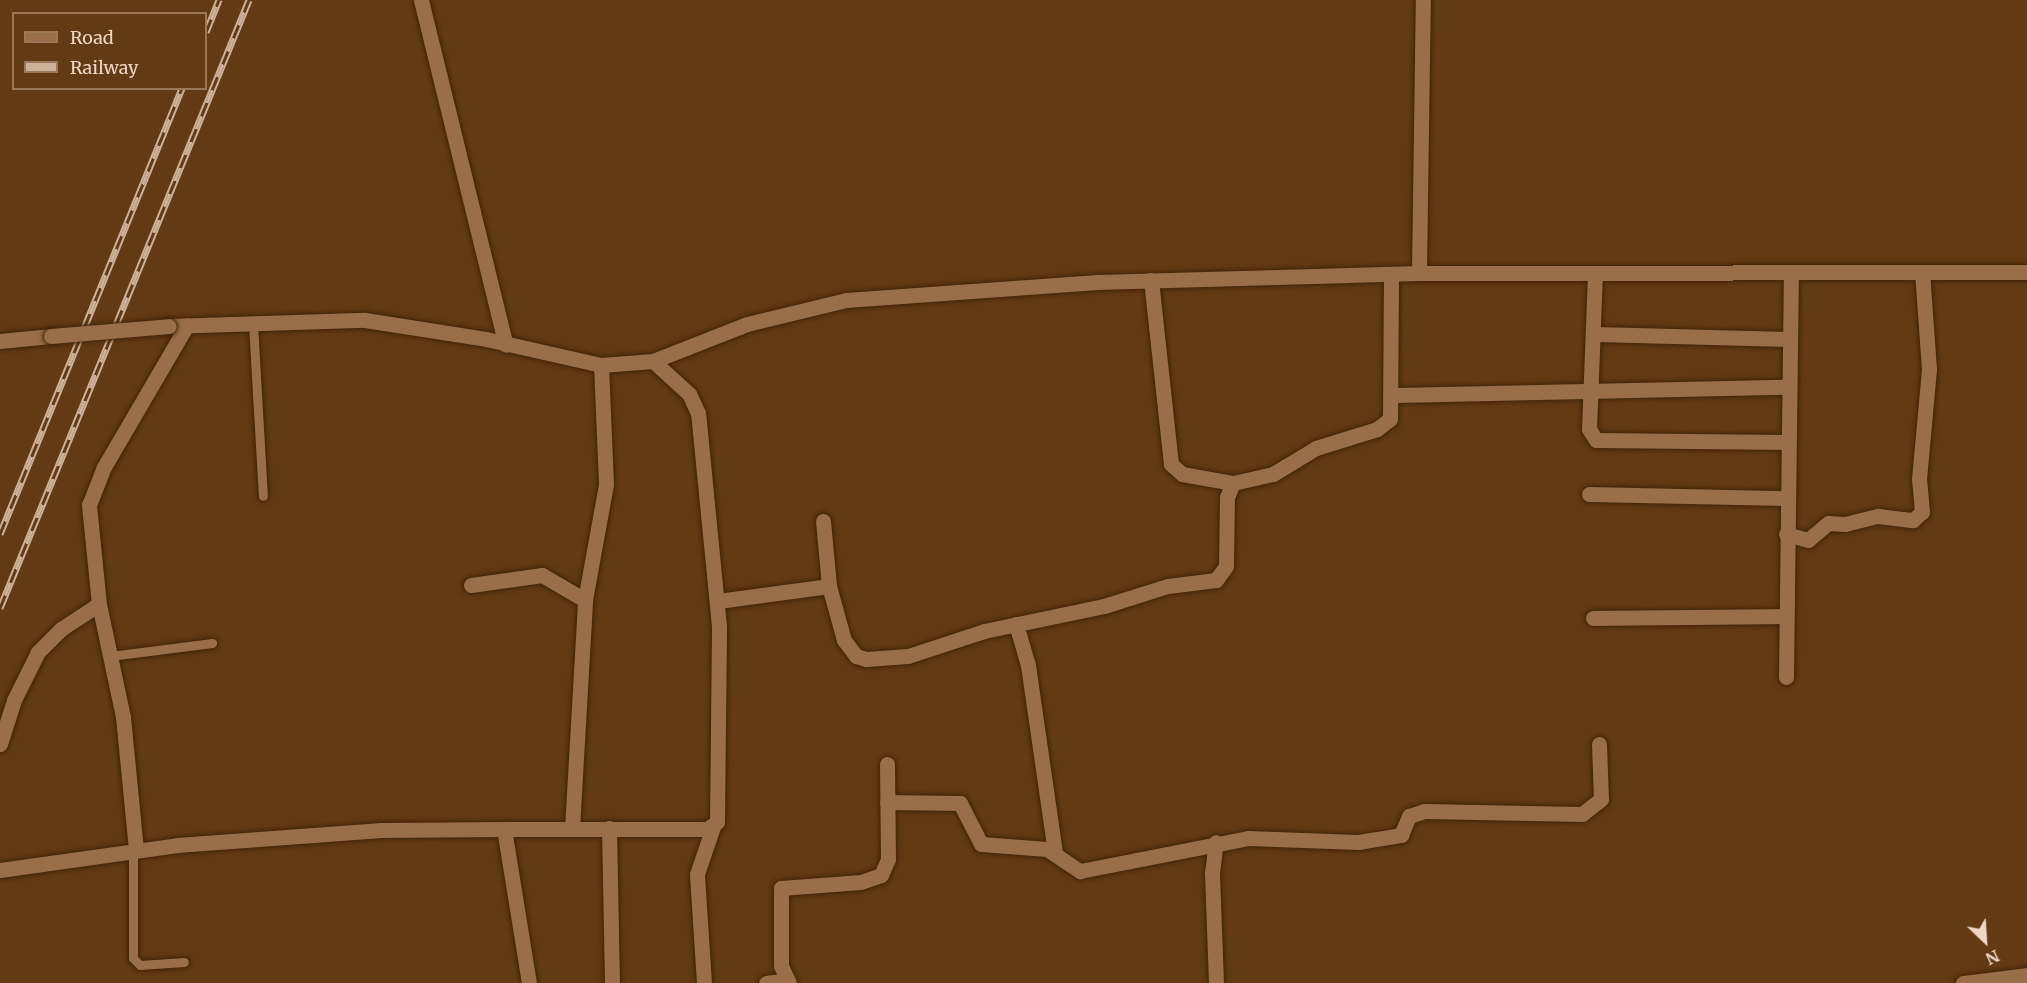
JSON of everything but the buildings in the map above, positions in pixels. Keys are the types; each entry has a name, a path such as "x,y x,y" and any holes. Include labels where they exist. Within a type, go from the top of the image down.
{"street":[{"path":"421,0 506,345"},
{"path":"1419,273 1423,0"},
{"path":"1786,677 1786,498 1791,272"},
{"path":"1786,534 1808,540 1828,524 1845,525 1878,516 1913,520 1922,512 1919,479 1929,369 1922,272"},
{"path":"0,341 169,326 365,320 506,345 601,365 653,361 747,324 846,300 1151,280 1419,273 2027,272"},
{"path":"1595,273 1593,390 1589,429 1601,442 1675,438 1787,442"},
{"path":"1151,280 1171,464 1182,474 1233,483 1273,474 1316,448 1377,429 1390,419 1392,395 1391,274"},
{"path":"134,850 123,717 99,604 89,505 104,467 188,325"},
{"path":"1594,334 1790,339"},
{"path":"653,361 682,387 696,407 717,601 713,827 697,874 704,983"},
{"path":"572,828 585,600 606,484 601,365"},
{"path":"1392,395 1789,387"},
{"path":"823,521 829,586 844,640 856,656 866,659 908,656 1016,624 1168,586 1220,578 1226,566 1227,497 1233,483"},
{"path":"1588,494 1786,498"},
{"path":"471,585 542,575 585,600"},
{"path":"717,601 829,586"},
{"path":"0,744 14,700 38,652 61,629 99,604"},
{"path":"1593,618 1786,616"},
{"path":"1016,624 1028,665 1055,854"},
{"path":"887,802 960,803 981,844 1038,847 1055,854 1080,871 1216,842 1279,837 1358,842 1395,836 1406,832 1412,814 1424,811 1582,814 1601,799 1599,744"},
{"path":"766,983 788,982 781,966 781,888 861,882 881,875 888,859 887,764"},
{"path":"0,870 134,850 381,830 713,827"},
{"path":"609,828 612,983"},
{"path":"504,830 529,983"},
{"path":"1216,842 1212,873 1216,983"},
{"path":"1963,983 2027,975"}],"lane":[{"path":"253,324 263,496"},
{"path":"110,656 212,643"},
{"path":"134,850 133,958 140,965 184,962"}],"railway":[{"path":"207,30 219,0"},
{"path":"0,608 249,0"},
{"path":"0,534 181,90"}]}
